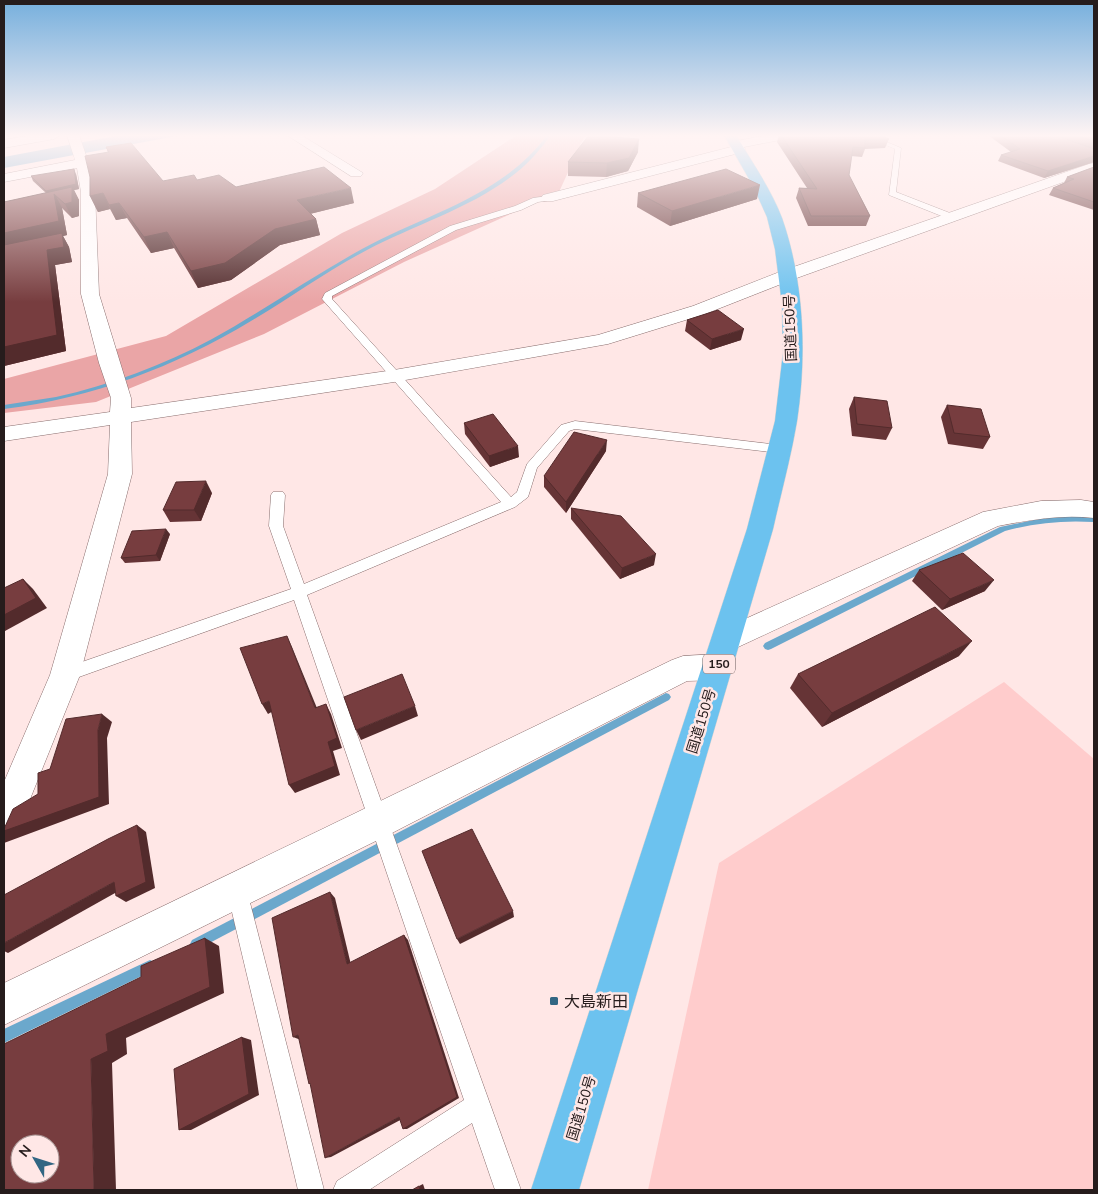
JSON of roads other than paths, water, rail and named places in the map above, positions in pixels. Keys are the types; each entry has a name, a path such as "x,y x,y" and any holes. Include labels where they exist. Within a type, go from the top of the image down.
{"highway":[{"name":"国道150号","path":"555,1190 760,529 786,420 793,353 788,275 774,218 760,191"}],"street":[{"path":"548,198 573,191"},
{"path":"4,434 122,408 394,376 600,340 699,310 788,275 1026,191"},
{"path":"4,822 65,675 120,474 122,408 90,294 88,192 69,196"},
{"path":"70,241 89,237"},
{"path":"4,1004 380,821 683,669 722,653 992,518 1041,509 1081,508 1094,510"}],"lane":[{"path":"892,191 892,193 952,218"},
{"path":"510,504 327,299 328,295 453,228 518,208 536,200 548,198"},
{"path":"65,675 299,592 510,504 523,494 531,466 565,428 575,425 779,448"},
{"path":"278,495 276,526 508,1190"},
{"path":"238,890 311,1190"},
{"path":"346,1190 478,1104"}],"waterway":[{"path":"4,407 49,400 86,391 129,378 171,361 249,320 365,249 486,191"},
{"path":"768,646 1003,529 1048,520 1070,518 1094,519"},
{"path":"196,944 666,697"},
{"path":"4,1036 150,966"}],"place":[{"name":"大島新田","path":"554,1001"}]}
